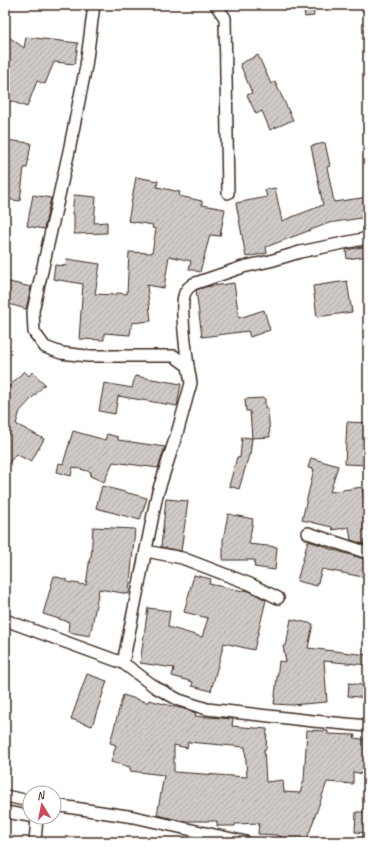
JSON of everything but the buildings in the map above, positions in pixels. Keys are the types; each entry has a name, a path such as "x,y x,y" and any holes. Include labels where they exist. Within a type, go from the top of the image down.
{"street":[{"path":"94,5 84,74 69,151 33,311 34,332 46,347 61,353 87,356 174,356 188,366"},
{"path":"216,5 225,18 228,193"},
{"path":"123,663 158,495 191,383 183,311 183,296 188,287 242,267 270,261 300,252 368,238"},
{"path":"308,533 368,553"},
{"path":"146,551 182,558 250,584 278,598"},
{"path":"5,620 123,663 155,687 179,700 207,709 368,726"},
{"path":"5,796 22,799"},
{"path":"62,806 134,817 246,842"},
{"path":"62,811 73,808"},
{"path":"5,812 22,815"},
{"path":"35,842 36,825"}]}
